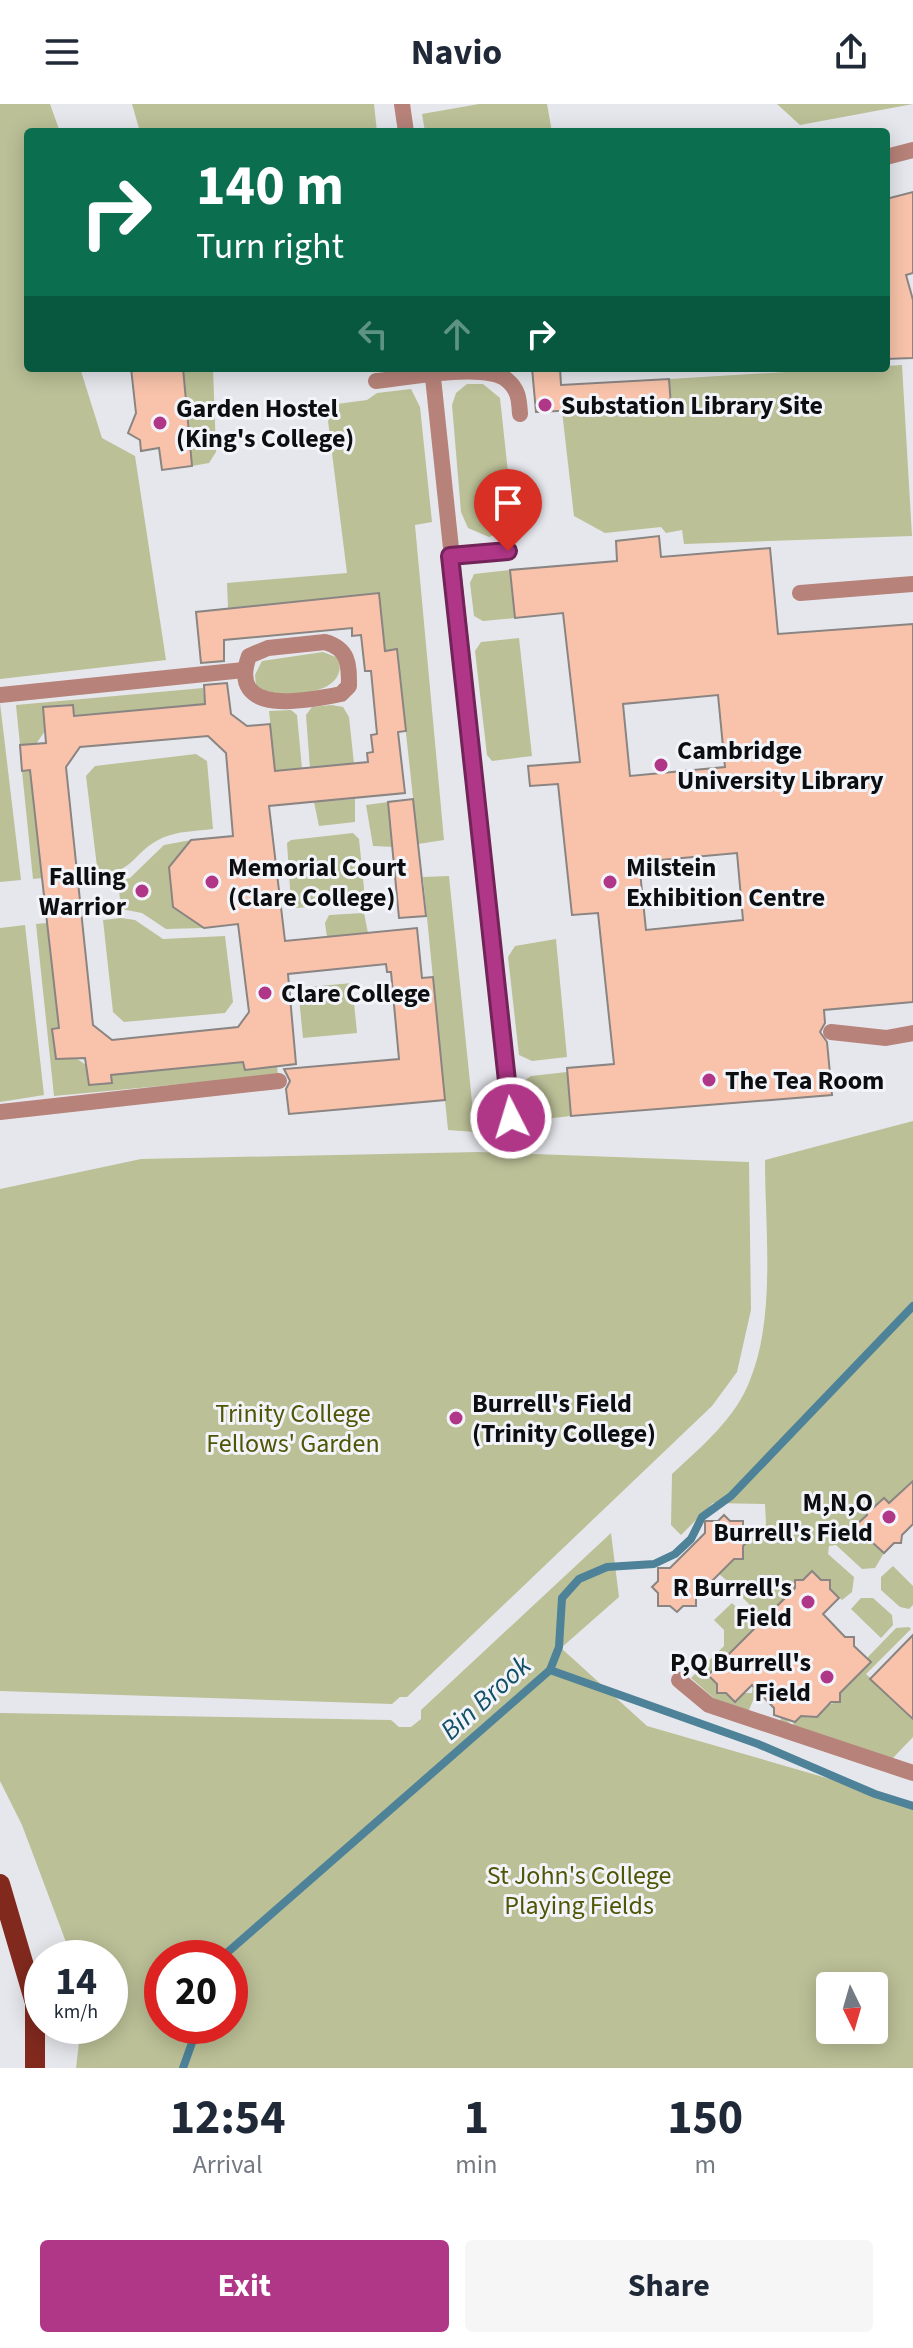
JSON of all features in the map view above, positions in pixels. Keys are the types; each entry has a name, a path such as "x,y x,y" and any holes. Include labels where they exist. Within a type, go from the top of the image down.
{"main road":[{"path":"0,1884 35,2003 35,2068"}],"lane":[{"path":"402,104 405,128"},
{"path":"890,156 913,150"},
{"path":"376,381 432,372 511,1118"},
{"path":"489,372 506,378 518,393 520,414"},
{"path":"450,556 508,551"},
{"path":"800,593 913,584"},
{"path":"325,642 338,646 346,654 349,686 341,694 272,702 257,698 251,691 244,670 249,656 268,648 325,642"},
{"path":"0,695 244,670"},
{"path":"831,1032 886,1038 913,1033"},
{"path":"0,1112 279,1081"},
{"path":"679,1680 709,1705 913,1773"}],"green space":[{"path":"0,104 50,104 59,128 24,128 24,372 81,372 102,438 135,456 166,660 0,679"},
{"path":"132,104 374,104 377,128 139,128"},
{"path":"479,104 547,104 551,128 424,128 422,114"},
{"path":"777,104 913,104 800,125"},
{"path":"902,365 912,536 684,544 682,530 666,533 661,527 605,533 574,516 562,411 670,406 669,379 786,372 890,372 890,366"},
{"path":"183,372 213,372 216,452 209,463 192,466"},
{"path":"467,384 483,384 500,398 513,519 506,530 489,537 468,528 461,512 452,405 456,393"},
{"path":"411,389 420,407 432,522 415,525 444,840 418,844 397,650 385,651 379,593 228,608 227,583 347,573 328,421 337,404 367,400 377,393"},
{"path":"510,570 515,618 483,621 474,616 470,583 474,574"},
{"path":"519,638 532,756 492,761 487,755 475,651 481,642"},
{"path":"323,652 338,658 339,671 334,681 323,688 294,694 256,686 255,675 262,661"},
{"path":"203,688 205,704 74,716 73,705 43,707 45,731 36,744 20,745 16,705"},
{"path":"0,703 21,880 0,882"},
{"path":"312,707 343,707 349,717 354,764 310,768 306,715"},
{"path":"291,710 297,715 302,769 265,772 273,750 269,711"},
{"path":"196,754 207,761 213,829 162,838 120,870 98,875 86,776 95,766"},
{"path":"30,770 42,878 33,879 22,771"},
{"path":"355,799 355,822 319,826 314,802"},
{"path":"388,802 394,847 373,846 366,805"},
{"path":"353,833 359,839 365,898 357,904 295,908 291,903 287,843"},
{"path":"191,840 169,867 173,906 204,928 166,929 142,913 121,909 118,881 130,878 164,845"},
{"path":"449,876 475,1132 448,1130 423,877"},
{"path":"364,913 368,933 327,937 325,923 329,915"},
{"path":"103,920 135,920 163,939 225,936 233,1002 225,1013 124,1022 113,1012"},
{"path":"47,923 59,1028 52,1029 56,1059 76,1058 86,1065 89,1085 112,1083 111,1075 243,1062 245,1069 277,1066 278,1075 54,1096 36,924"},
{"path":"25,925 44,1095 0,1102 0,928"},
{"path":"556,939 567,1057 532,1061 519,1055 508,957 515,946"},
{"path":"352,983 357,1033 303,1038 298,988"},
{"path":"567,1072 571,1116 536,1120 525,1113 521,1083 531,1076"},
{"path":"913,1121 913,1481 889,1503 866,1509 867,1515 855,1526 863,1534 865,1543 873,1543 884,1553 875,1568 862,1569 836,1545 829,1546 828,1554 854,1577 852,1592 842,1600 830,1589 830,1580 821,1580 812,1571 803,1580 795,1580 795,1588 764,1619 740,1595 741,1592 719,1574 730,1559 743,1558 743,1546 766,1524 765,1504 713,1503 681,1535 671,1525 672,1474 717,1431 736,1407 758,1355 766,1300 765,1160"},
{"name":"Trinity College Fellows' Garden","path":"479,1152 749,1162 751,1310 737,1372 712,1406 407,1697 400,1697 392,1704 0,1691 0,1189 141,1159"},
{"name":"St John's College Playing Fields","path":"611,1533 619,1597 561,1648 647,1726 913,1803 913,2068 76,2068 79,2044 128,2044 128,1940 65,1940 22,1825 0,1781 0,1713 391,1720 399,1727 411,1727 421,1719 421,1710"},
{"path":"893,1566 913,1586 913,1605 909,1609 900,1607 881,1590 881,1577"},
{"path":"861,1598 873,1598 892,1615 893,1625 881,1638 851,1609"},
{"path":"732,1603 756,1627 726,1657 717,1657 717,1666 708,1675 717,1684 717,1693 726,1693 735,1702 744,1693 752,1693 753,1684 758,1689 748,1712 716,1700 691,1678 724,1646 724,1630 714,1620"},
{"path":"896,1628 911,1629 866,1674 901,1707 913,1695 913,1737 892,1759 778,1722 783,1717 792,1725 801,1716 839,1702 840,1693 849,1685 841,1677 863,1654 867,1658"}],"building":[{"path":"913,192 913,273 906,275 913,300 913,358 890,359 890,198"},
{"name":"Garden Hostel (King's College)","path":"131,372 183,372 192,466 162,470 159,448 141,451 140,440 128,433 136,413"},
{"path":"532,372 560,372 561,385 669,379 671,406 536,412"},
{"name":"Cambridge University Library","path":"659,536 661,557 770,548 778,634 913,624 913,1002 824,1010 825,1023 820,1032 827,1042 832,1095 571,1116 567,1068 614,1064 598,913 572,915 558,784 530,786 528,766 580,762 563,613 515,618 510,570 617,561 616,541","holes":["718,695 725,767 630,776 623,704","737,853 743,920 646,930 639,862"]},
{"path":"379,593 385,651 397,649 406,731 398,732 405,793 269,806 285,941 417,928 422,978 433,977 445,1100 289,1114 286,1089 290,1081 284,1069 399,1059 391,972 387,972 386,964 288,974 296,1064 245,1070 243,1062 111,1075 112,1083 89,1085 85,1058 56,1059 52,1029 59,1028 30,770 22,771 20,745 46,743 43,707 73,705 74,716 205,704 204,685 227,683 231,714 247,726 270,724 275,771 368,762 367,753 373,752 371,735 377,734 371,671 365,671 361,635 352,636 352,628 224,640 224,661 201,663 196,612","holes":["208,736 226,753 233,836 191,840 169,867 173,907 204,928 238,924 249,1012 238,1027 112,1040 93,1025 66,767 80,747"]},
{"path":"413,799 426,916 399,918 388,802"},
{"name":"M,N,O Burrell's Field","path":"913,1481 913,1524 902,1535 901,1543 894,1543 884,1553 873,1543 864,1543 863,1534 855,1526 867,1515 866,1508 873,1508 884,1498 889,1503"},
{"path":"724,1515 730,1521 743,1521 743,1534 749,1540 743,1546 743,1559 734,1559 696,1597 696,1606 683,1606 677,1612 670,1606 658,1606 658,1593 652,1587 658,1581 658,1568 670,1568 705,1533 705,1521 718,1521"},
{"path":"812,1571 821,1580 830,1580 830,1589 839,1598 823,1614 845,1637 854,1637 854,1646 871,1662 840,1693 840,1702 831,1702 817,1717 801,1716 795,1722 774,1715 774,1708 752,1685 735,1702 726,1693 717,1693 717,1684 708,1675 717,1666 717,1657 726,1657 795,1588 795,1580 803,1580"},
{"path":"913,1635 913,1719 870,1679"}],"waterway":[{"name":"Bin Brook","path":"242,1940 550,1670 559,1647 562,1598 579,1579 607,1567 654,1564 675,1554 691,1539 702,1517 731,1496 913,1306"},
{"path":"550,1670 758,1744 875,1794 913,1806"},
{"name":"Bin Brook","path":"183,2068 192,2044"}],"place":[{"name":"Substation Library Site","path":"545,405"},
{"name":"Garden Hostel (King's College)","path":"160,423"},
{"name":"Cambridge University Library","path":"661,765"},
{"name":"Memorial Court (Clare College)","path":"212,882"},
{"name":"Milstein Exhibition Centre","path":"610,882"},
{"name":"Falling Warrior","path":"142,891"},
{"name":"Clare College","path":"265,993"},
{"name":"The Tea Room","path":"709,1080"},
{"name":"Burrell's Field (Trinity College)","path":"456,1418"},
{"name":"M,N,O Burrell's Field","path":"889,1517"},
{"name":"R Burrell's Field","path":"808,1602"},
{"name":"P,Q Burrell's Field","path":"827,1677"}],"route":[{"path":"508,551 450,556 511,1118"}]}
